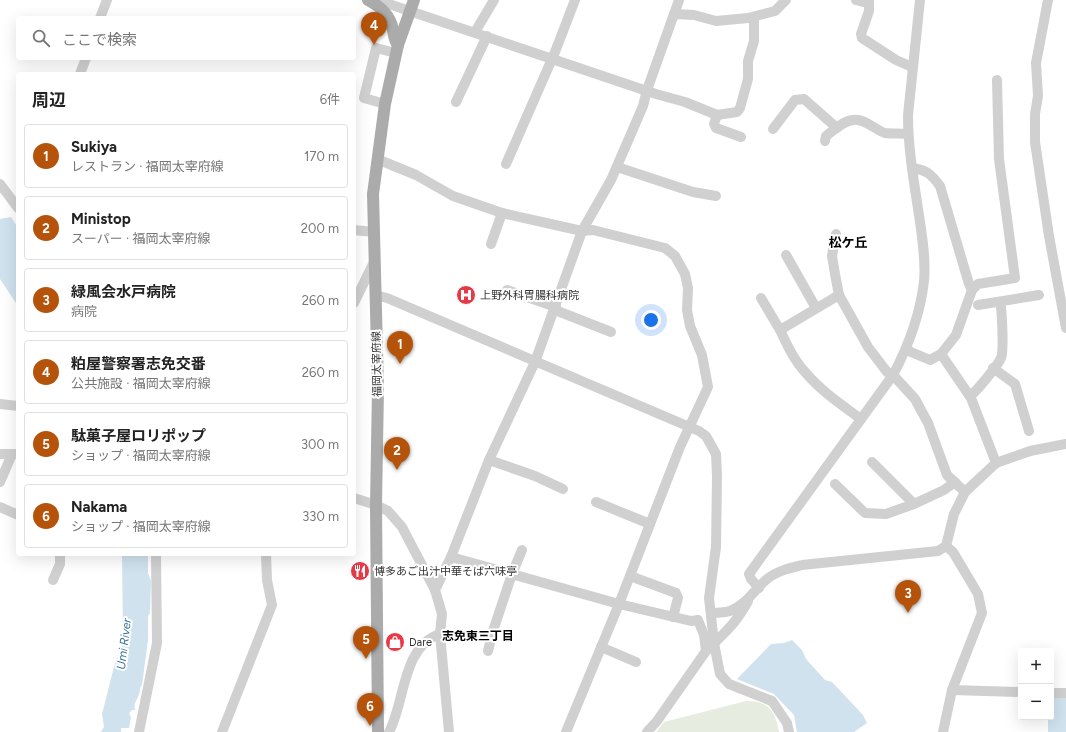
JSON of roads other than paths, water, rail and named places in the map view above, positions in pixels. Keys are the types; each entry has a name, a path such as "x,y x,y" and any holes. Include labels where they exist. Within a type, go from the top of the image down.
{"main road":[{"path":"368,0 381,7 390,20 397,49"},
{"name":"福岡太宰府線","path":"378,732 376,505 378,388 373,194 384,104 397,49 412,5"}],"street":[{"path":"101,16 107,0"},
{"path":"377,0 412,5 475,32 685,102 717,115 737,112 740,108 748,79 748,61 754,41 754,17"},
{"path":"475,32 494,0"},
{"path":"506,164 575,0"},
{"path":"435,590 451,557 489,460 535,362 582,231 611,180 644,106 646,90 679,0"},
{"path":"674,14 694,15 716,21 754,17 775,11 786,0"},
{"path":"856,0 863,2 869,0 870,11 861,34 862,38 896,60 912,67"},
{"path":"758,588 749,574 893,376 907,348 920,310 924,280 922,238 908,134 908,115 920,0"},
{"path":"1048,0 1036,63 1038,96 1035,114 1035,142 1049,236 1066,328"},
{"path":"456,102 487,36"},
{"path":"384,104 364,98 376,48 397,49"},
{"path":"81,72 85,60"},
{"path":"907,348 912,352 930,360 941,354 956,335 972,290 978,284 1015,278 999,159 997,80"},
{"path":"773,130 794,100 804,99 837,128"},
{"path":"717,115 714,124 716,128 740,137"},
{"path":"825,141 826,136 837,128 846,122 854,120 861,120 887,133 908,134"},
{"path":"377,159 416,175 453,196 502,213 582,231 593,230 665,248 675,256 685,274 688,288 687,310 689,321 694,339 702,355 708,387 689,427 619,604 566,732"},
{"path":"617,166 693,192 716,196"},
{"path":"912,168 923,170 934,177 940,186 972,290"},
{"path":"0,184 16,205"},
{"path":"491,244 502,213"},
{"path":"356,230 374,232"},
{"path":"836,234 832,256 839,295 868,347 887,372 893,376 915,400 928,423 947,475 965,492"},
{"path":"786,255 816,308"},
{"path":"356,299 374,262"},
{"path":"507,290 555,308 611,332"},
{"path":"375,295 387,298 699,431 706,436 716,454 716,547 709,598 714,642 720,674 729,684 772,701 787,723 789,732"},
{"path":"780,330 839,295"},
{"path":"978,305 1039,295"},
{"path":"761,298 780,330 790,352 804,372 833,399 861,419"},
{"path":"970,396 976,391 1002,357 1002,310 1000,302"},
{"path":"941,354 970,396 996,463"},
{"path":"993,368 1014,384 1030,431"},
{"path":"0,404 16,406"},
{"path":"647,732 657,721 706,651 735,622 750,597 758,588 776,573 802,565 938,551 946,546 954,514 965,492 996,463 1030,451 1066,444"},
{"path":"0,454 15,454 0,482"},
{"path":"489,460 535,476 562,490"},
{"path":"872,462 914,504"},
{"path":"835,484 865,513 886,514 914,504 944,490 955,482"},
{"path":"356,499 376,505 388,511 402,527 435,590 442,614 440,634 449,732"},
{"path":"596,502 650,524"},
{"path":"0,507 16,514"},
{"path":"943,732 952,690 982,613 978,594 954,552 946,546"},
{"path":"488,651 512,574 522,550"},
{"path":"53,580 60,564 60,556"},
{"path":"139,732 156,643 156,556"},
{"path":"222,732 272,605 267,580 266,556"},
{"path":"451,557 619,604 691,621 698,620 704,635 706,651"},
{"path":"630,576 676,593 678,598 673,617"},
{"path":"711,614 731,611 750,597"},
{"path":"389,732 393,725 410,664 421,647 432,636 440,634"},
{"path":"601,647 636,662"},
{"path":"952,690 1018,692"},
{"path":"1054,693 1066,693"}],"water":[{"path":"11,217 16,225 16,303 0,279 0,219"},
{"name":"Umi River","path":"122,556 148,556 148,573 151,581 150,613 148,616 148,640 140,693 135,704 135,710 132,710 129,713 131,718 129,728 121,728 121,732 101,732 104,727 102,714 115,663 121,650 123,635"},
{"path":"792,640 802,650 806,659 825,680 832,682 863,715 867,723 854,732 797,732 794,715 774,694 737,679 771,644 784,643"},
{"path":"1054,697 1066,697 1066,732 1048,732 1048,720 1054,720"}],"place":[{"name":"粕屋警察署志免交番","path":"374,45"},
{"name":"上野外科胃腸科病院","path":"466,295"},
{"name":"Sukiya","path":"400,364"},
{"name":"Ministop","path":"397,470"},
{"name":"博多あご出汁中華そば六味亭","path":"360,571"},
{"name":"緑風会水戸病院","path":"908,613"},
{"name":"Dare","path":"395,642"},
{"name":"駄菓子屋ロリポップ","path":"366,659"},
{"name":"Nakama","path":"370,726"}],"district":[{"name":"松ケ丘","path":"848,242"},
{"name":"志免東三丁目","path":"478,636"}]}
